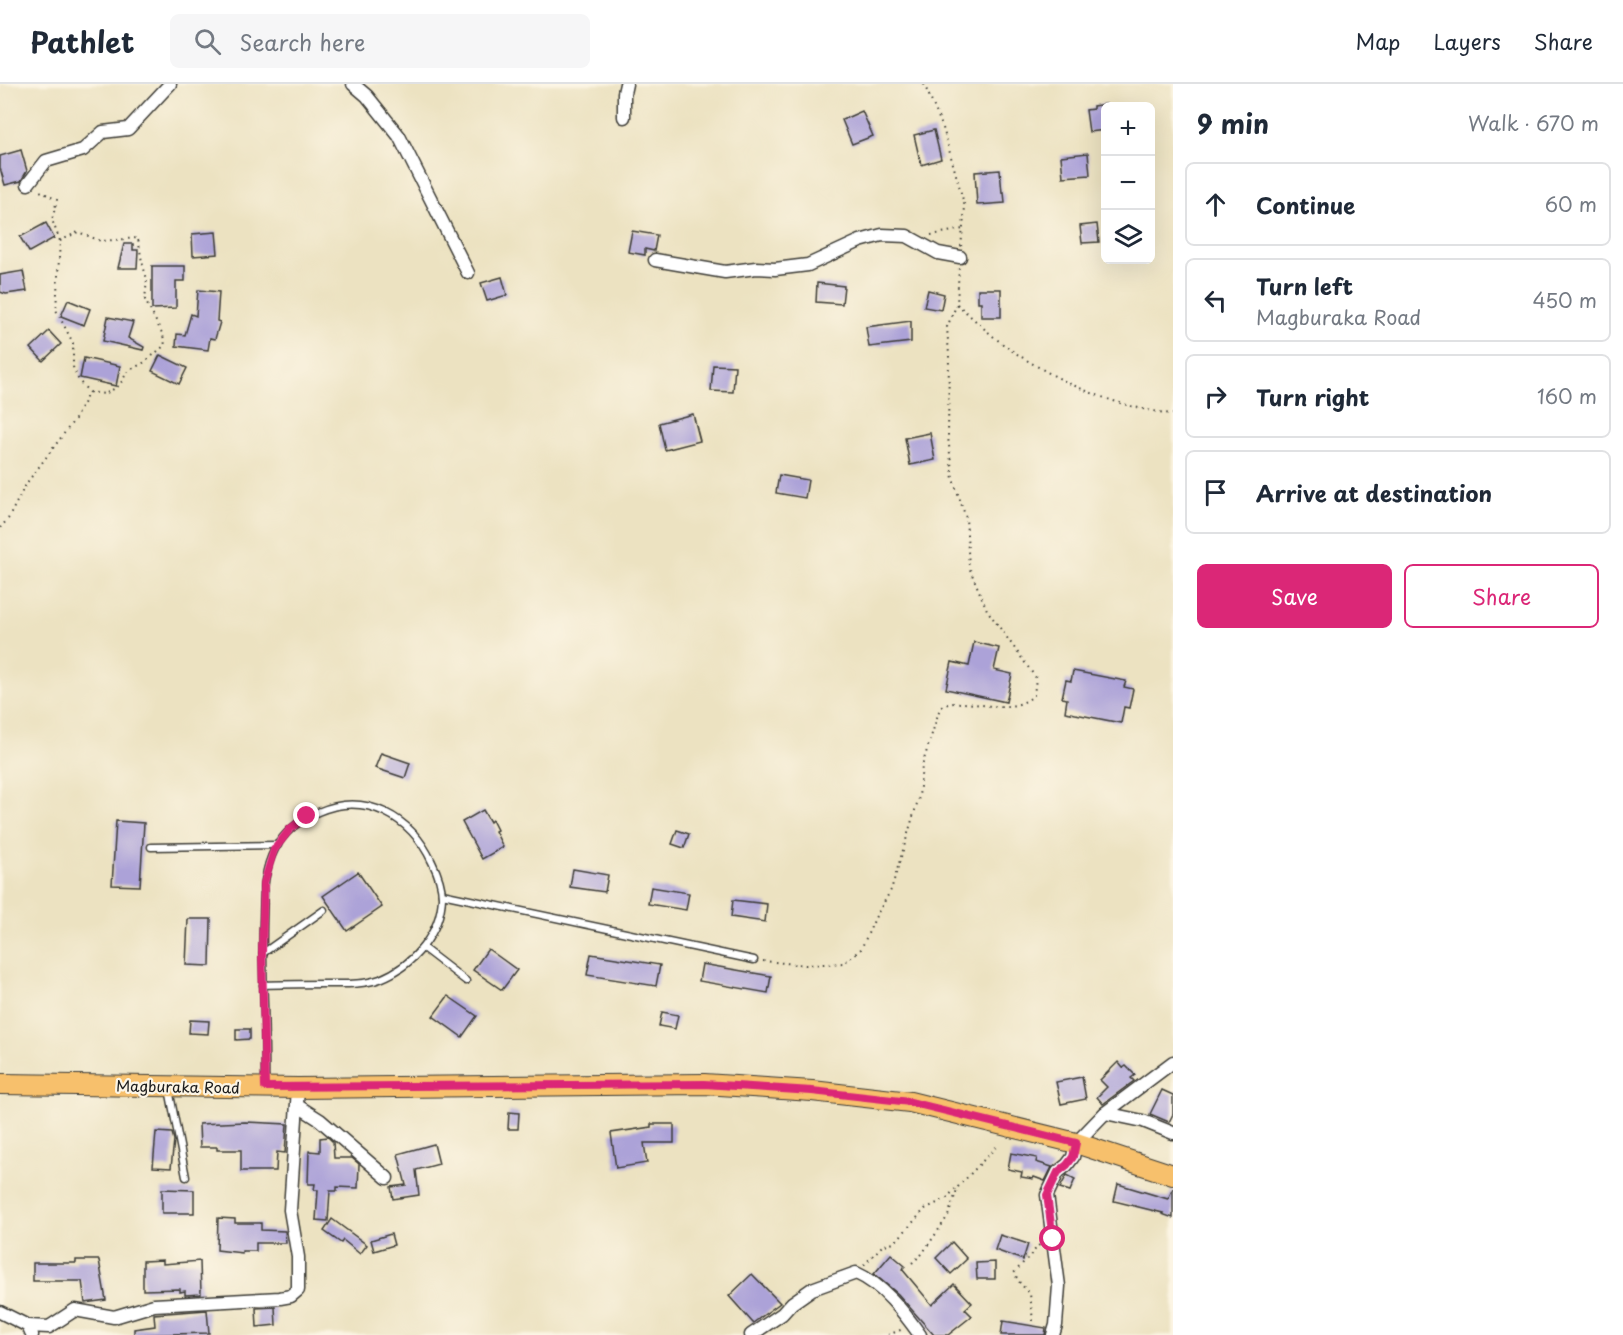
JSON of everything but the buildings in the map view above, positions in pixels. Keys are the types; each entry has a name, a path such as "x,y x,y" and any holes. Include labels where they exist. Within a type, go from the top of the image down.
{"main road":[{"name":"Magburaka Road","path":"0,1084 265,1087 298,1097 704,1084 812,1091 910,1102 1076,1143 1173,1175"}],"street":[{"path":"28,184 46,161 83,150 103,132 128,129 170,84"},
{"path":"353,84 367,96 399,136 468,273"},
{"path":"624,117 626,84"},
{"path":"655,260 725,272 756,268 775,269 808,265 860,241 882,235 907,236 938,253 960,257"},
{"path":"1053,1335 1059,1286 1047,1195 1058,1172 1073,1157 1076,1143 1105,1113 1173,1062"},
{"path":"298,1097 320,1120 387,1178"},
{"path":"0,1312 30,1331 49,1326 75,1310 114,1317 154,1305 291,1296 298,1290 298,1257 290,1210 298,1097"},
{"path":"1105,1113 1143,1120 1173,1133"},
{"path":"751,1335 782,1314 792,1303 812,1289 856,1273 868,1278 893,1299 920,1335"}],"lane":[{"path":"263,985 364,983 381,978 405,965 423,948 441,910 442,894 437,871 426,849 412,831 393,815 365,804 334,805 307,816 290,829 274,850 264,883 262,953 265,1087"},
{"path":"151,847 278,845"},
{"path":"442,894 754,960"},
{"path":"262,953 324,910"},
{"path":"423,948 466,981"},
{"path":"168,1086 186,1177"}],"path":[{"path":"754,960 806,965 844,963 861,949 891,890 920,797 922,766 940,708 948,703 990,707 1011,705 1023,703 1034,695 1036,678 987,610 969,567 966,518 953,479 948,437 947,327 957,304 964,207 943,128 924,84"},
{"path":"28,184 57,200 52,220 60,241 56,310 73,343 73,367 79,381 89,392 105,394 119,386 128,371 145,362 165,345 164,335 145,300 147,279 138,238 101,241 78,232 60,241"},
{"path":"907,236 939,235 963,230"},
{"path":"957,304 1013,352 1056,375 1115,403 1173,414"},
{"path":"0,528 8,519 26,484 75,419 89,392"},
{"path":"856,1273 882,1246 896,1241 925,1209 947,1198 996,1146"},
{"path":"912,1263 922,1254 948,1216 958,1187"},
{"path":"1033,1321 1030,1294 1014,1273 1043,1240 1053,1239"}],"route":[{"path":"307,816 290,829 274,850 264,883 262,953 265,1087 704,1084 812,1091 910,1102 1076,1143 1073,1157 1058,1172 1047,1195 1053,1239"}]}
